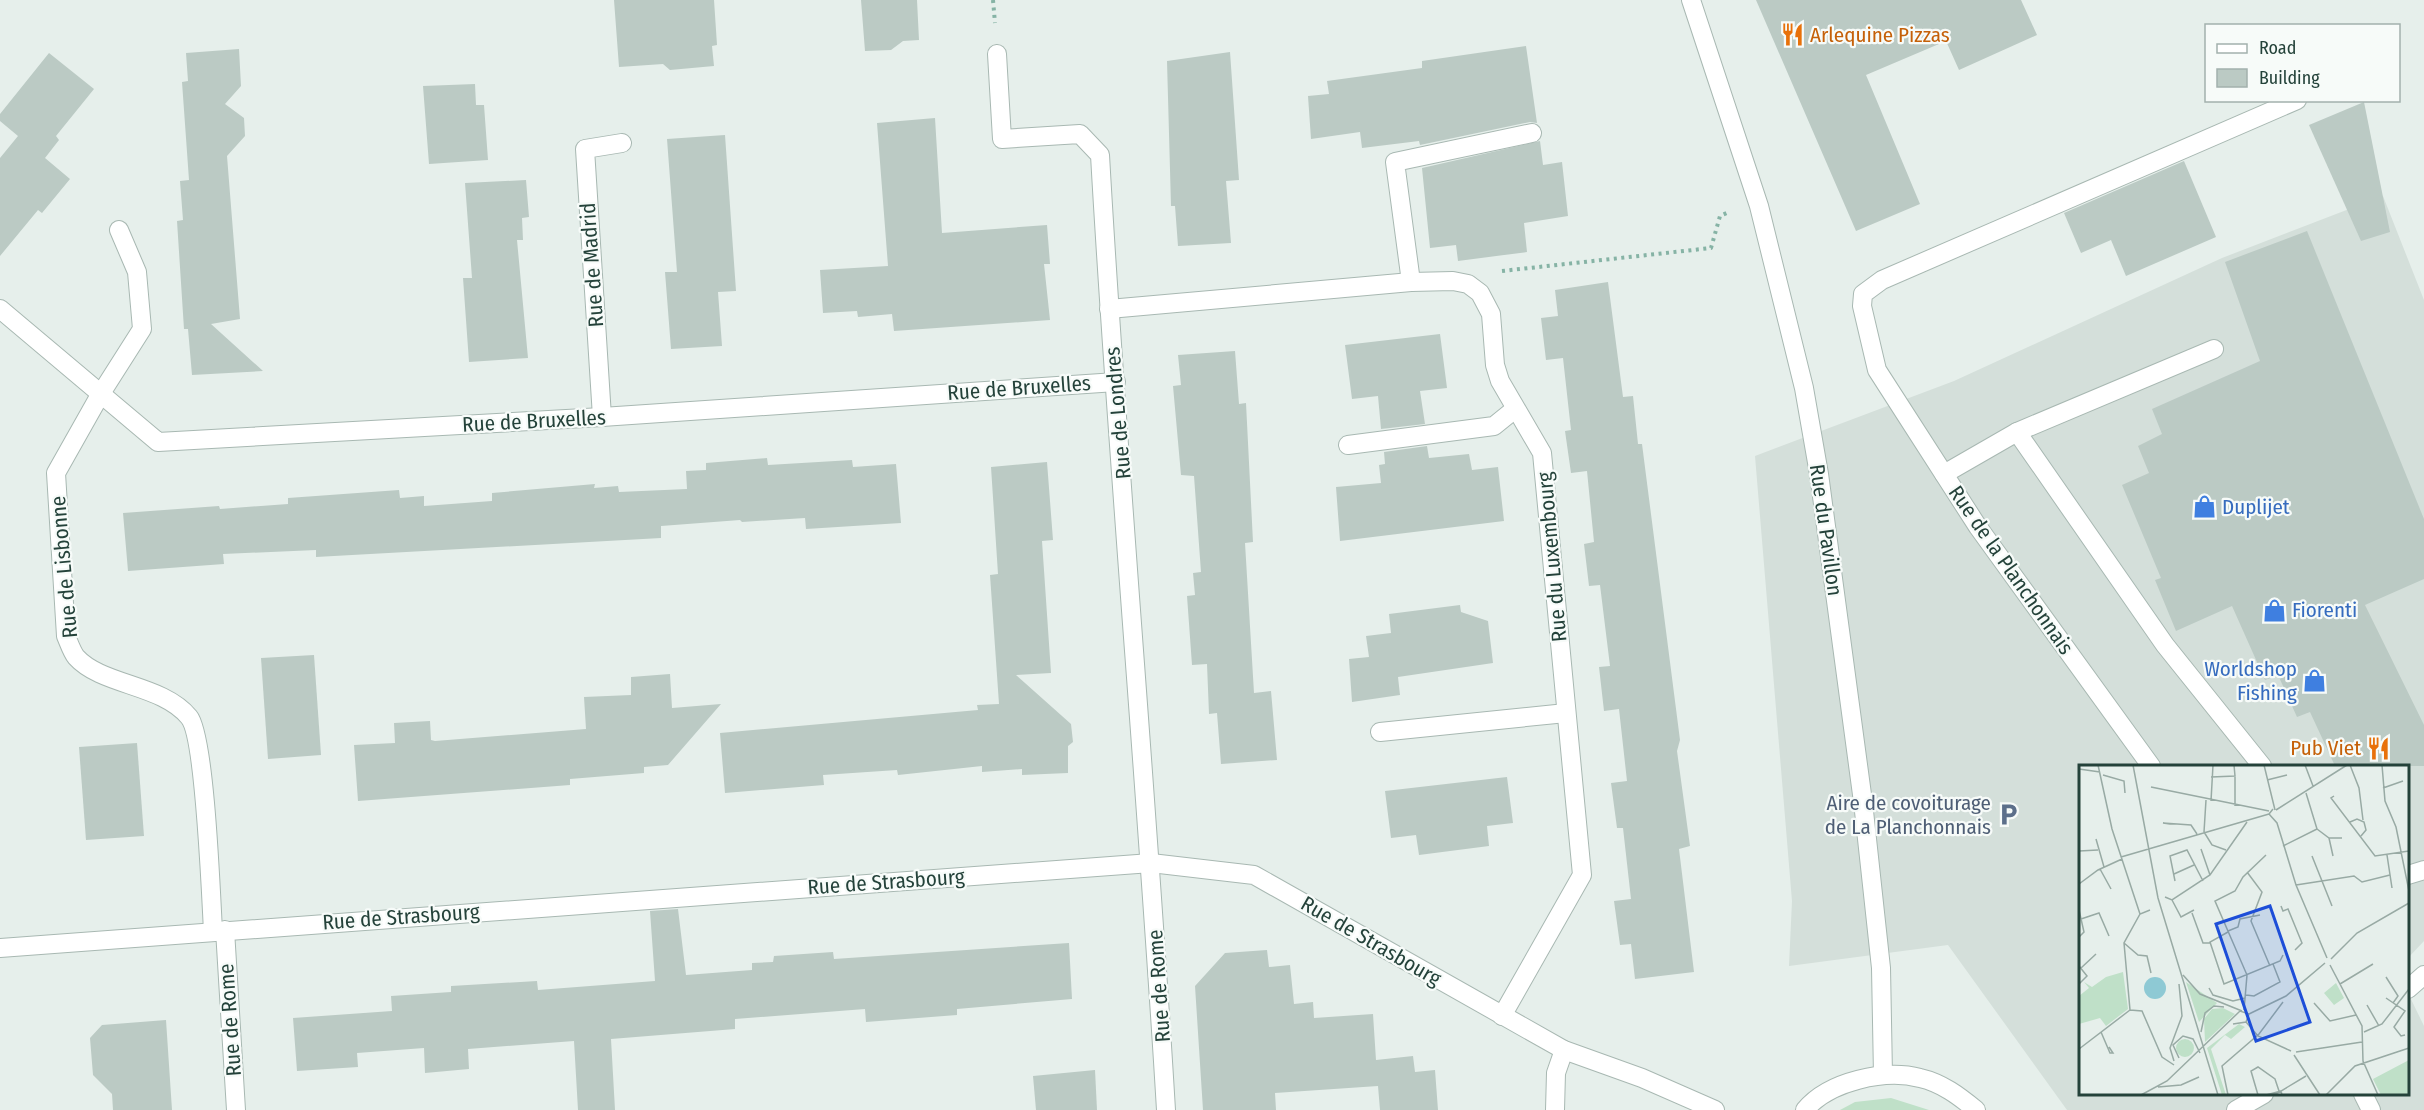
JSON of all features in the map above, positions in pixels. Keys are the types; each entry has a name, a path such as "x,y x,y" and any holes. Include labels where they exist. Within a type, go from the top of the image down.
{"street":[{"name":"Rue du Pavillon","path":"1691,0 1756,199 1793,338 1819,474 1866,826 1881,968 1883,1075"},
{"name":"Rue de Londres","path":"997,54 1002,139 1080,134 1100,155 1109,309 1151,863"},
{"name":"Rue de la Planchonnais","path":"2150,765 2017,582 1876,370 1862,306 1863,294 1867,289 2292,102"},
{"path":"1411,282 1395,162 1532,134"},
{"name":"Rue de Madrid","path":"602,417 585,149 622,143"},
{"name":"Rue de Lisbonne","path":"119,230 137,272 142,329 100,395 56,472 66,636 75,656 88,667 171,701 190,718 199,748 219,930"},
{"path":"1109,309 1411,282 1453,281 1468,284 1480,293"},
{"name":"Rue du Luxembourg","path":"1480,293 1491,314 1498,373 1515,409 1542,453 1582,874 1502,1016"},
{"name":"Rue de Bruxelles","path":"0,309 158,442 602,417 1116,382"},
{"path":"1944,474 2017,432 2214,349"},
{"path":"1348,445 1494,426 1515,409"},
{"path":"2017,432 2165,645 2261,765"},
{"path":"1380,732 1566,713"},
{"name":"Rue de Strasbourg","path":"0,948 219,930 1151,863 1254,875 1564,1050 1642,1078 1715,1110"},
{"name":"Rue de Rome","path":"1151,863 1166,1110"},
{"path":"2409,875 2424,870"},
{"name":"Rue de Rome","path":"219,930 236,1110"},
{"path":"2409,988 2424,975"},
{"path":"1555,1110 1556,1073 1564,1050"},
{"path":"1805,1110 1843,1083 1883,1075 1920,1078 1954,1092 1976,1110"},
{"path":"2236,1110 2262,1095"},
{"path":"2363,1095 2371,1110"}],"path":[{"path":"1480,293 1502,271 1711,248 1720,216 1756,199"}],"shaded area":[{"path":"2383,196 2424,300 2424,941 2409,957 2409,765 2079,765 2079,1095 2409,1095 2409,995 2424,1026 2424,1110 2067,1110 1948,945 1789,966 1792,901 1755,456 1954,381 2222,258"}],"green space":[{"path":"1891,1098 1929,1110 1840,1110 1855,1102"}],"building":[{"path":"614,0 714,0 717,45 712,46 714,66 670,70 663,64 619,67"},
{"path":"861,0 917,0 919,40 903,41 891,50 865,51"},
{"path":"1756,0 2021,0 2037,35 1959,70 1946,41 1866,75 1920,204 1856,231"},
{"path":"1526,46 1537,123 1530,122 1420,145 1419,141 1362,148 1360,132 1311,139 1308,96 1329,94 1327,81 1422,68 1422,61"},
{"path":"239,49 241,86 225,104 244,118 245,136 227,156 240,319 211,324 263,371 192,375 188,329 184,329 177,221 183,220 180,181 189,180 182,82 188,81 186,53"},
{"path":"1230,52 1239,180 1226,181 1231,243 1178,246 1175,206 1171,206 1167,61"},
{"path":"49,53 94,89 56,136 59,140 45,158 70,179 42,213 38,210 0,256 0,158 18,136 0,121 0,114"},
{"path":"475,84 476,105 484,105 488,160 429,164 423,86"},
{"path":"2364,102 2390,232 2361,241 2309,125"},
{"path":"935,118 942,233 1047,225 1050,264 1044,264 1050,320 894,331 892,314 858,317 857,311 823,313 820,270 888,266 877,123"},
{"path":"725,135 736,291 718,292 722,346 671,349 665,272 677,272 667,139"},
{"path":"1540,141 1543,165 1562,162 1568,216 1524,223 1527,252 1458,261 1456,245 1430,248 1422,168"},
{"path":"2184,161 2216,237 2126,276 2111,240 2081,253 2064,213"},
{"path":"526,180 529,217 522,218 523,240 517,240 528,358 469,362 463,278 472,278 465,183"},
{"path":"2307,231 2424,519 2424,579 2365,605 2424,725 2424,766 2335,765 2310,712 2297,717 2278,675 2265,680 2232,606 2176,631 2155,580 2161,578 2122,485 2149,473 2138,446 2162,434 2152,409 2260,361 2225,262"},
{"path":"1608,282 1623,397 1633,396 1638,444 1642,444 1680,740 1677,751 1690,846 1679,849 1694,972 1635,979 1631,944 1620,945 1614,901 1631,899 1623,828 1617,828 1611,783 1627,781 1619,709 1604,711 1599,667 1610,666 1600,585 1589,586 1584,544 1594,542 1587,471 1571,473 1565,431 1571,430 1563,358 1546,360 1541,318 1558,316 1555,290"},
{"path":"1440,334 1447,388 1420,391 1425,424 1381,429 1378,396 1352,399 1345,345"},
{"path":"1235,351 1239,404 1246,403 1253,542 1245,543 1254,693 1271,691 1277,760 1221,764 1217,713 1209,714 1207,664 1192,665 1187,596 1195,595 1193,573 1201,572 1194,476 1181,475 1173,386 1181,385 1178,355"},
{"path":"1427,446 1429,458 1469,454 1472,470 1498,467 1504,521 1340,541 1336,487 1381,483 1379,465 1385,464 1384,452"},
{"path":"767,458 768,465 852,460 853,467 896,464 901,523 806,529 805,518 742,522 740,520 661,526 661,538 316,557 316,550 223,554 224,564 128,571 123,513 288,504 288,498 399,490 400,498 424,496 424,506 492,501 492,493 595,484 594,488 618,486 619,492 687,489 686,471 706,470 706,463"},
{"path":"1047,462 1053,540 1042,541 1051,673 1016,675 1071,724 1073,742 1068,746 1068,773 1022,775 1022,769 982,772 982,766 898,775 897,770 823,775 824,785 725,793 720,733 978,710 977,705 999,704 990,575 998,574 991,467"},
{"path":"1460,605 1461,612 1488,621 1493,663 1398,677 1400,695 1352,702 1349,659 1369,657 1366,636 1391,633 1389,614"},
{"path":"314,655 321,755 268,759 261,658"},
{"path":"670,674 672,708 721,704 668,765 644,767 644,773 570,779 570,785 358,801 354,745 395,743 394,723 430,721 431,740 435,741 586,729 584,697 631,695 631,677"},
{"path":"137,743 144,836 86,840 79,747"},
{"path":"1507,777 1513,823 1487,826 1489,846 1419,855 1416,835 1391,838 1385,791"},
{"path":"678,909 686,975 752,970 752,963 773,962 774,956 833,952 834,959 1069,943 1072,999 957,1009 957,1015 866,1022 865,1009 735,1019 735,1029 611,1039 615,1110 578,1110 574,1041 468,1049 469,1069 425,1073 424,1048 357,1053 358,1067 297,1071 293,1018 392,1011 391,996 451,992 451,986 537,981 538,990 655,981 650,911"},
{"path":"1267,950 1269,967 1290,965 1294,1004 1313,1002 1314,1018 1373,1014 1376,1060 1413,1056 1415,1072 1435,1070 1438,1110 1380,1110 1378,1086 1275,1093 1276,1110 1203,1110 1195,986 1225,953"},
{"path":"166,1020 172,1110 113,1110 112,1094 93,1075 90,1038 102,1025"},
{"path":"1095,1070 1097,1110 1036,1110 1033,1076"}],"place":[{"name":"Arlequine Pizzas","path":"1792,35"},
{"name":"Duplijet","path":"2204,507"},
{"name":"Fiorenti","path":"2274,610"},
{"name":"Worldshop Fishing","path":"2315,681"},
{"name":"Pub Viet","path":"2379,748"},
{"name":"Aire de covoiturage de La Planchonnais","path":"2009,815"}]}
